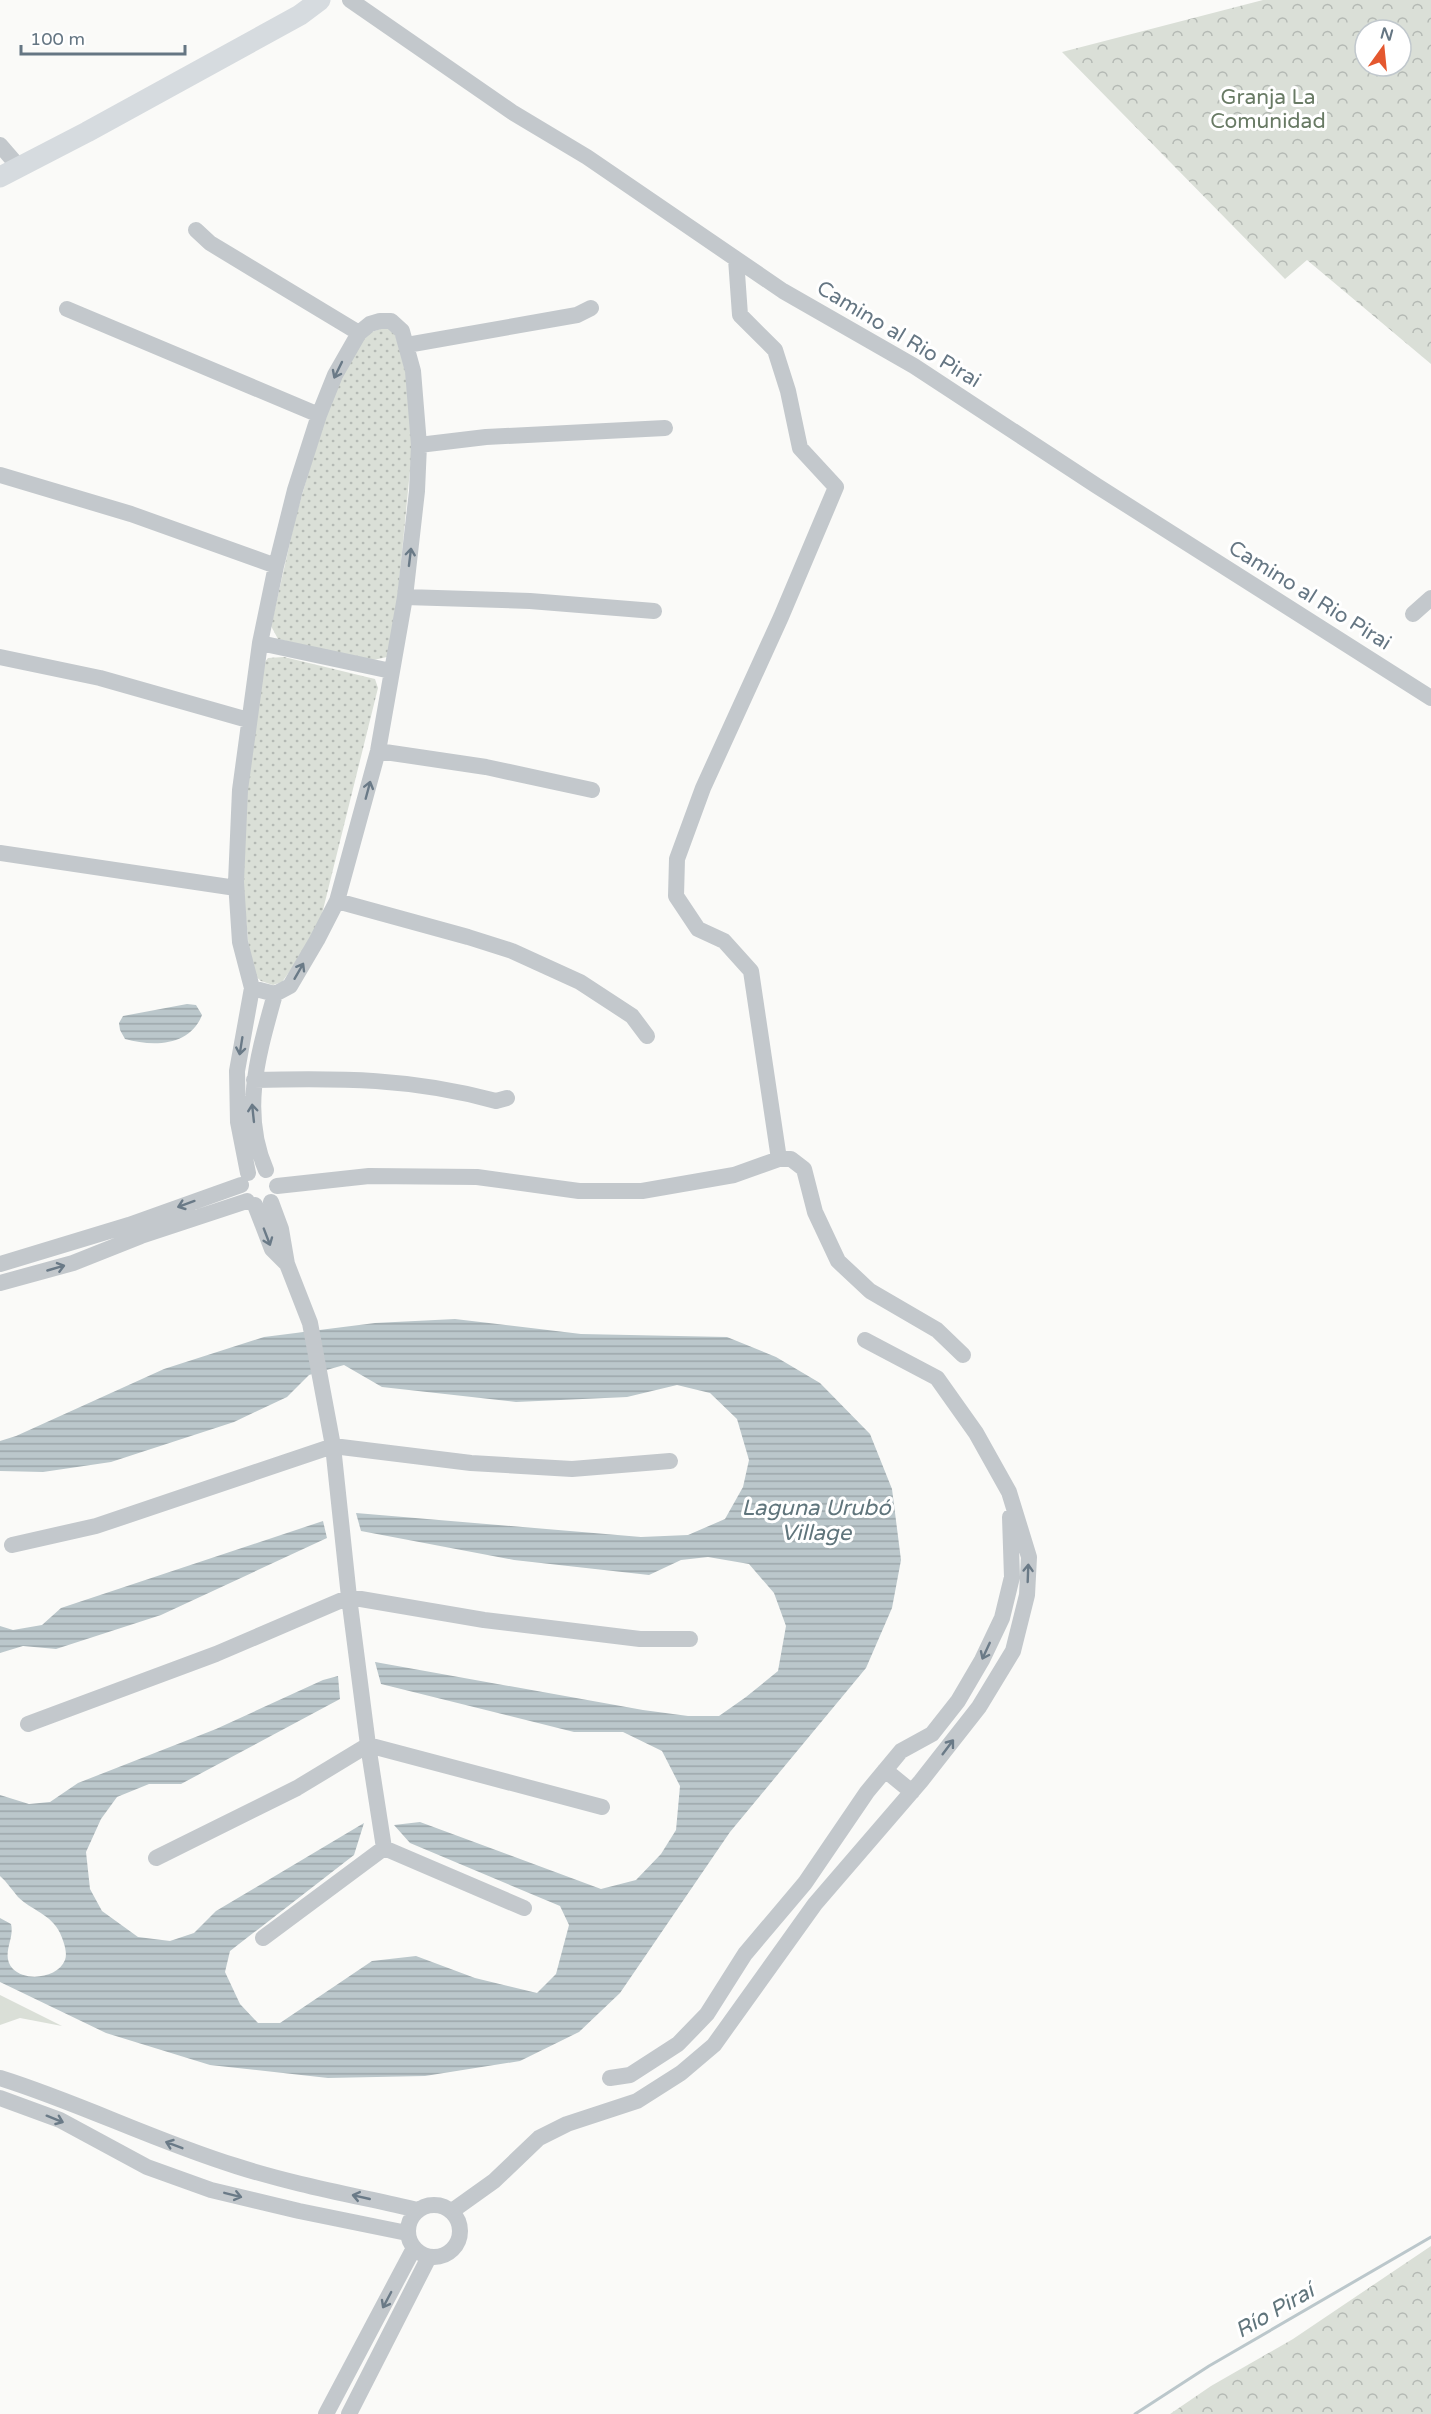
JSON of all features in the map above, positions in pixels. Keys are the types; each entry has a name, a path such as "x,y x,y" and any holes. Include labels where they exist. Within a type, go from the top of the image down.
{"main road":[{"path":"0,177 290,21 320,0"}],"street":[{"name":"Camino al Rio Pirai","path":"350,0 512,112 587,157 783,291 914,366 1097,486 1431,698"},
{"path":"0,145 19,167"},
{"path":"196,230 210,243 359,333"},
{"path":"736,259 740,315 775,350 788,391 800,448 836,487 781,617 703,789 677,859 676,896 698,929 724,941 751,971 779,1159"},
{"path":"407,345 577,315 591,308"},
{"path":"67,309 319,415"},
{"path":"252,988 275,994 290,986 337,901 378,751 405,597 417,491 419,445 413,371 402,331 391,321 370,324 359,333 336,375 319,415 295,490 260,643 248,720 240,790 236,888 240,942 252,988 237,1071 238,1122 245,1179 242,1192 258,1203 272,1249 287,1264 312,1328 333,1446 349,1597 384,1848"},
{"path":"419,445 486,437 665,428"},
{"path":"0,475 131,514 276,566"},
{"path":"405,597 530,601 654,611"},
{"path":"1413,614 1431,598"},
{"path":"260,643 391,671"},
{"path":"0,657 100,678 248,720"},
{"path":"378,751 486,767 592,790"},
{"path":"0,853 236,888"},
{"path":"337,901 512,951 580,982 632,1016 646,1036"},
{"path":"0,1283 73,1263 141,1236 275,1197 277,1186 274,1176 266,1170 258,1148 252,1105 256,1064 275,994"},
{"path":"254,1080 366,1079 418,1083 496,1101 507,1098"},
{"path":"277,1186 369,1176 477,1177 579,1191 642,1191 735,1175 779,1159 791,1159 804,1169 815,1212 838,1261 870,1292 937,1330 963,1355"},
{"path":"0,1264 129,1225 245,1179 254,1170 266,1170"},
{"path":"452,2211 494,2181 539,2138 567,2124 638,2101 681,2073 714,2045 815,1904 912,1792 979,1707 1012,1651 1027,1595 1029,1557 1009,1492 976,1433 937,1378 865,1340"},
{"path":"12,1545 96,1526 333,1446 471,1464 572,1469 670,1461"},
{"path":"610,2078 630,2075 678,2044 707,2014 745,1954 805,1883 867,1792 901,1750 932,1734 958,1701 982,1660 1002,1618 1012,1577 1009,1492"},
{"path":"28,1724 216,1654 349,1597 484,1620 629,1638 690,1639"},
{"path":"156,1858 297,1788 368,1745 602,1807"},
{"path":"885,1770 912,1792"},
{"path":"384,1848 524,1908"},
{"path":"263,1938 384,1848"},
{"path":"0,2078 237,2167 418,2210"},
{"path":"0,2098 60,2120 147,2166 211,2190 299,2211 417,2246 446,2255 458,2243 460,2226 452,2211 435,2205 418,2210 412,2216 417,2246 349,2414"},
{"path":"326,2414 417,2246"}],"green space":[{"name":"Granja La Comunidad","path":"1263,0 1431,0 1431,364 1307,260 1285,279 1062,52"},
{"path":"386,327 394,331 407,372 411,416 411,460 397,603 387,657 369,661 278,639 271,626 296,516 325,415 347,366 366,334"},
{"path":"284,657 375,679 378,688 322,914 308,946 282,982 273,985 261,981 253,974 242,876 246,800 264,663 268,658"},
{"path":"0,1995 62,2026 20,2018 0,2025"},
{"path":"1431,2246 1431,2414 1170,2414 1211,2386 1293,2339"}],"water":[{"path":"187,1004 196,1005 202,1015 189,1033 170,1042 136,1042 125,1039 120,1030 119,1023 123,1016"},
{"name":"Laguna Urubó Village","path":"455,1319 581,1334 727,1337 776,1357 820,1383 870,1434 892,1489 901,1560 892,1608 866,1668 730,1832 620,1993 579,2032 520,2061 425,2076 328,2078 210,2065 106,2033 0,1982 0,1918 11,1924 8,1958 9,1964 19,1973 33,1977 49,1974 61,1966 66,1953 60,1933 51,1921 18,1897 0,1876 0,1795 29,1804 50,1802 78,1783 216,1729 323,1680 338,1676 340,1699 181,1784 149,1784 117,1797 101,1819 86,1852 90,1889 102,1911 138,1937 170,1941 194,1933 216,1911 364,1823 354,1855 230,1951 225,1972 240,2004 258,2023 280,2023 372,1961 416,1956 475,1978 537,1993 556,1974 569,1925 560,1906 410,1843 394,1825 420,1822 601,1889 636,1880 661,1854 676,1830 680,1786 662,1751 623,1732 574,1732 381,1684 375,1662 643,1710 688,1716 719,1716 778,1671 786,1626 774,1593 749,1564 708,1557 681,1560 649,1575 514,1560 361,1531 356,1513 641,1537 688,1535 725,1519 743,1487 749,1460 737,1419 710,1393 677,1385 627,1397 516,1402 382,1387 344,1365 309,1375 287,1397 234,1422 111,1462 43,1472 0,1471 0,1441 16,1436 164,1369 264,1337 375,1323"},
{"path":"323,1521 327,1538 161,1615 56,1649 23,1646 0,1653 0,1626 13,1630 42,1625 61,1608"}],"waterway":[{"name":"Río Piraí","path":"1135,2414 1209,2366 1431,2237"}]}
